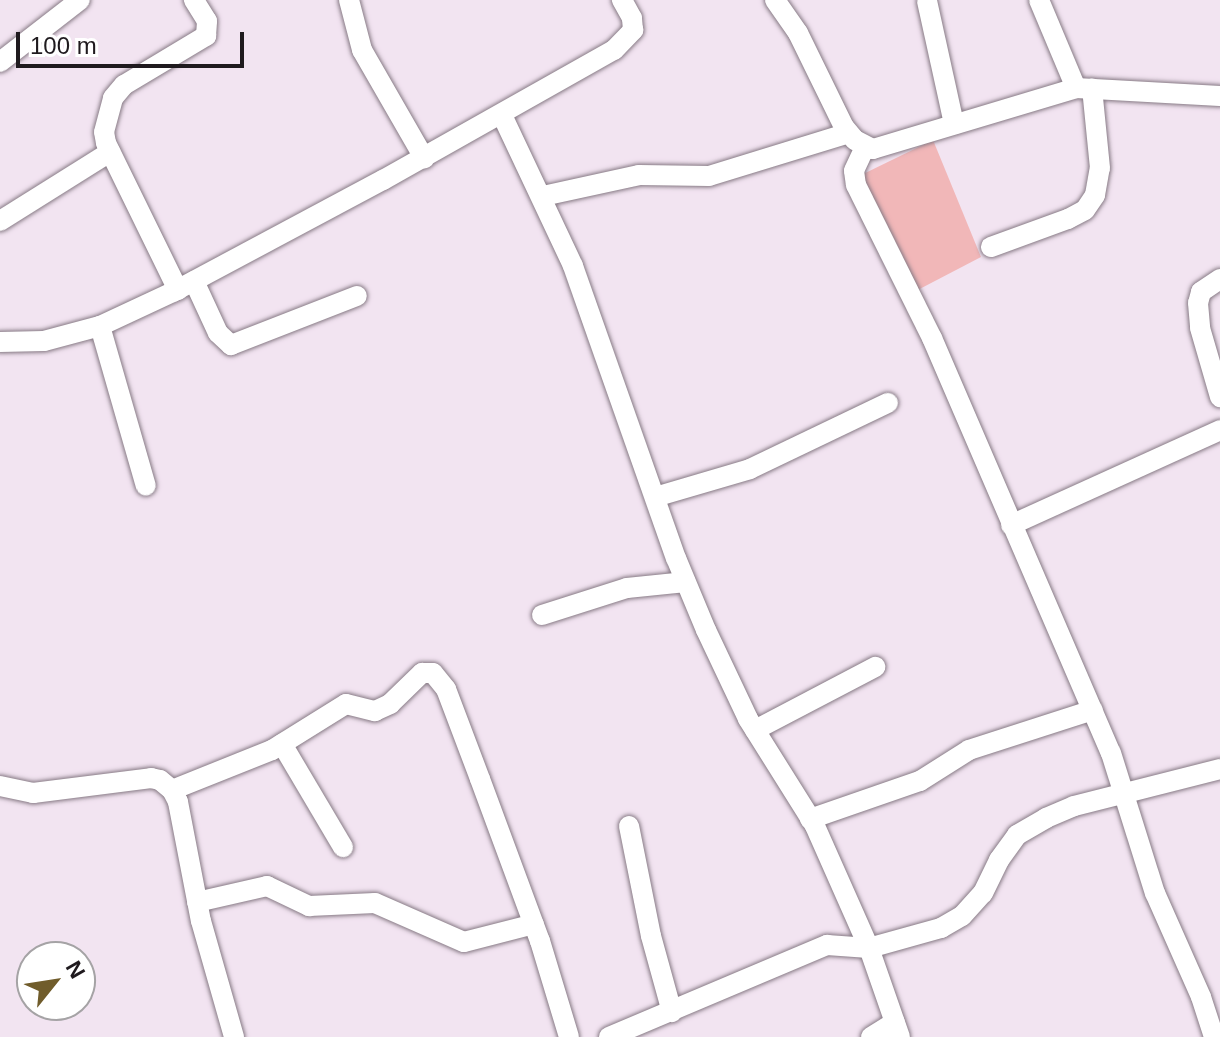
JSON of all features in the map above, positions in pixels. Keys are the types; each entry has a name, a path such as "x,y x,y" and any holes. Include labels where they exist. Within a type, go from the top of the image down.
{"street":[{"path":"0,62 80,0"},
{"path":"194,0 207,21 206,36 159,62 117,92 104,132 110,152 186,286 223,341 231,345 357,296"},
{"path":"349,0 362,50 424,158"},
{"path":"0,342 44,341 100,326 186,286 424,158 614,50 633,30 632,18 622,0"},
{"path":"775,0 798,33 857,140 856,185 932,338 1093,710 1125,795 1155,893 1201,997 1214,1037"},
{"path":"991,247 1068,219 1085,210 1095,195 1100,168 1084,88 1039,0"},
{"path":"927,1 954,124"},
{"path":"543,196 639,175 709,176 857,140 889,145 1084,88 1220,96"},
{"path":"502,115 543,196 606,351 686,582 730,685 810,819 869,948 898,1030 871,1037"},
{"path":"0,221 110,152"},
{"path":"1220,279 1201,292 1198,303 1200,328 1220,397"},
{"path":"100,326 146,486"},
{"path":"655,497 750,469 888,403"},
{"path":"1011,525 1220,430"},
{"path":"542,615 627,588 686,582"},
{"path":"755,730 875,667"},
{"path":"172,790 282,744 346,704 368,712 390,704 422,673 433,673 446,689 534,924 569,1037"},
{"path":"810,819 920,781 969,750 1093,710"},
{"path":"282,744 343,847"},
{"path":"609,1037 827,945 869,948 941,928 962,916 983,893 999,860 1017,835 1046,818 1074,806 1220,769"},
{"path":"0,786 33,793 151,778 160,780 172,790 178,802 197,902 234,1037"},
{"path":"629,826 651,936 672,1012"},
{"path":"197,902 267,886 309,906 375,903 464,942 534,924"}],"shaded area":[{"path":"933,140 981,257 910,294 855,178"}]}
